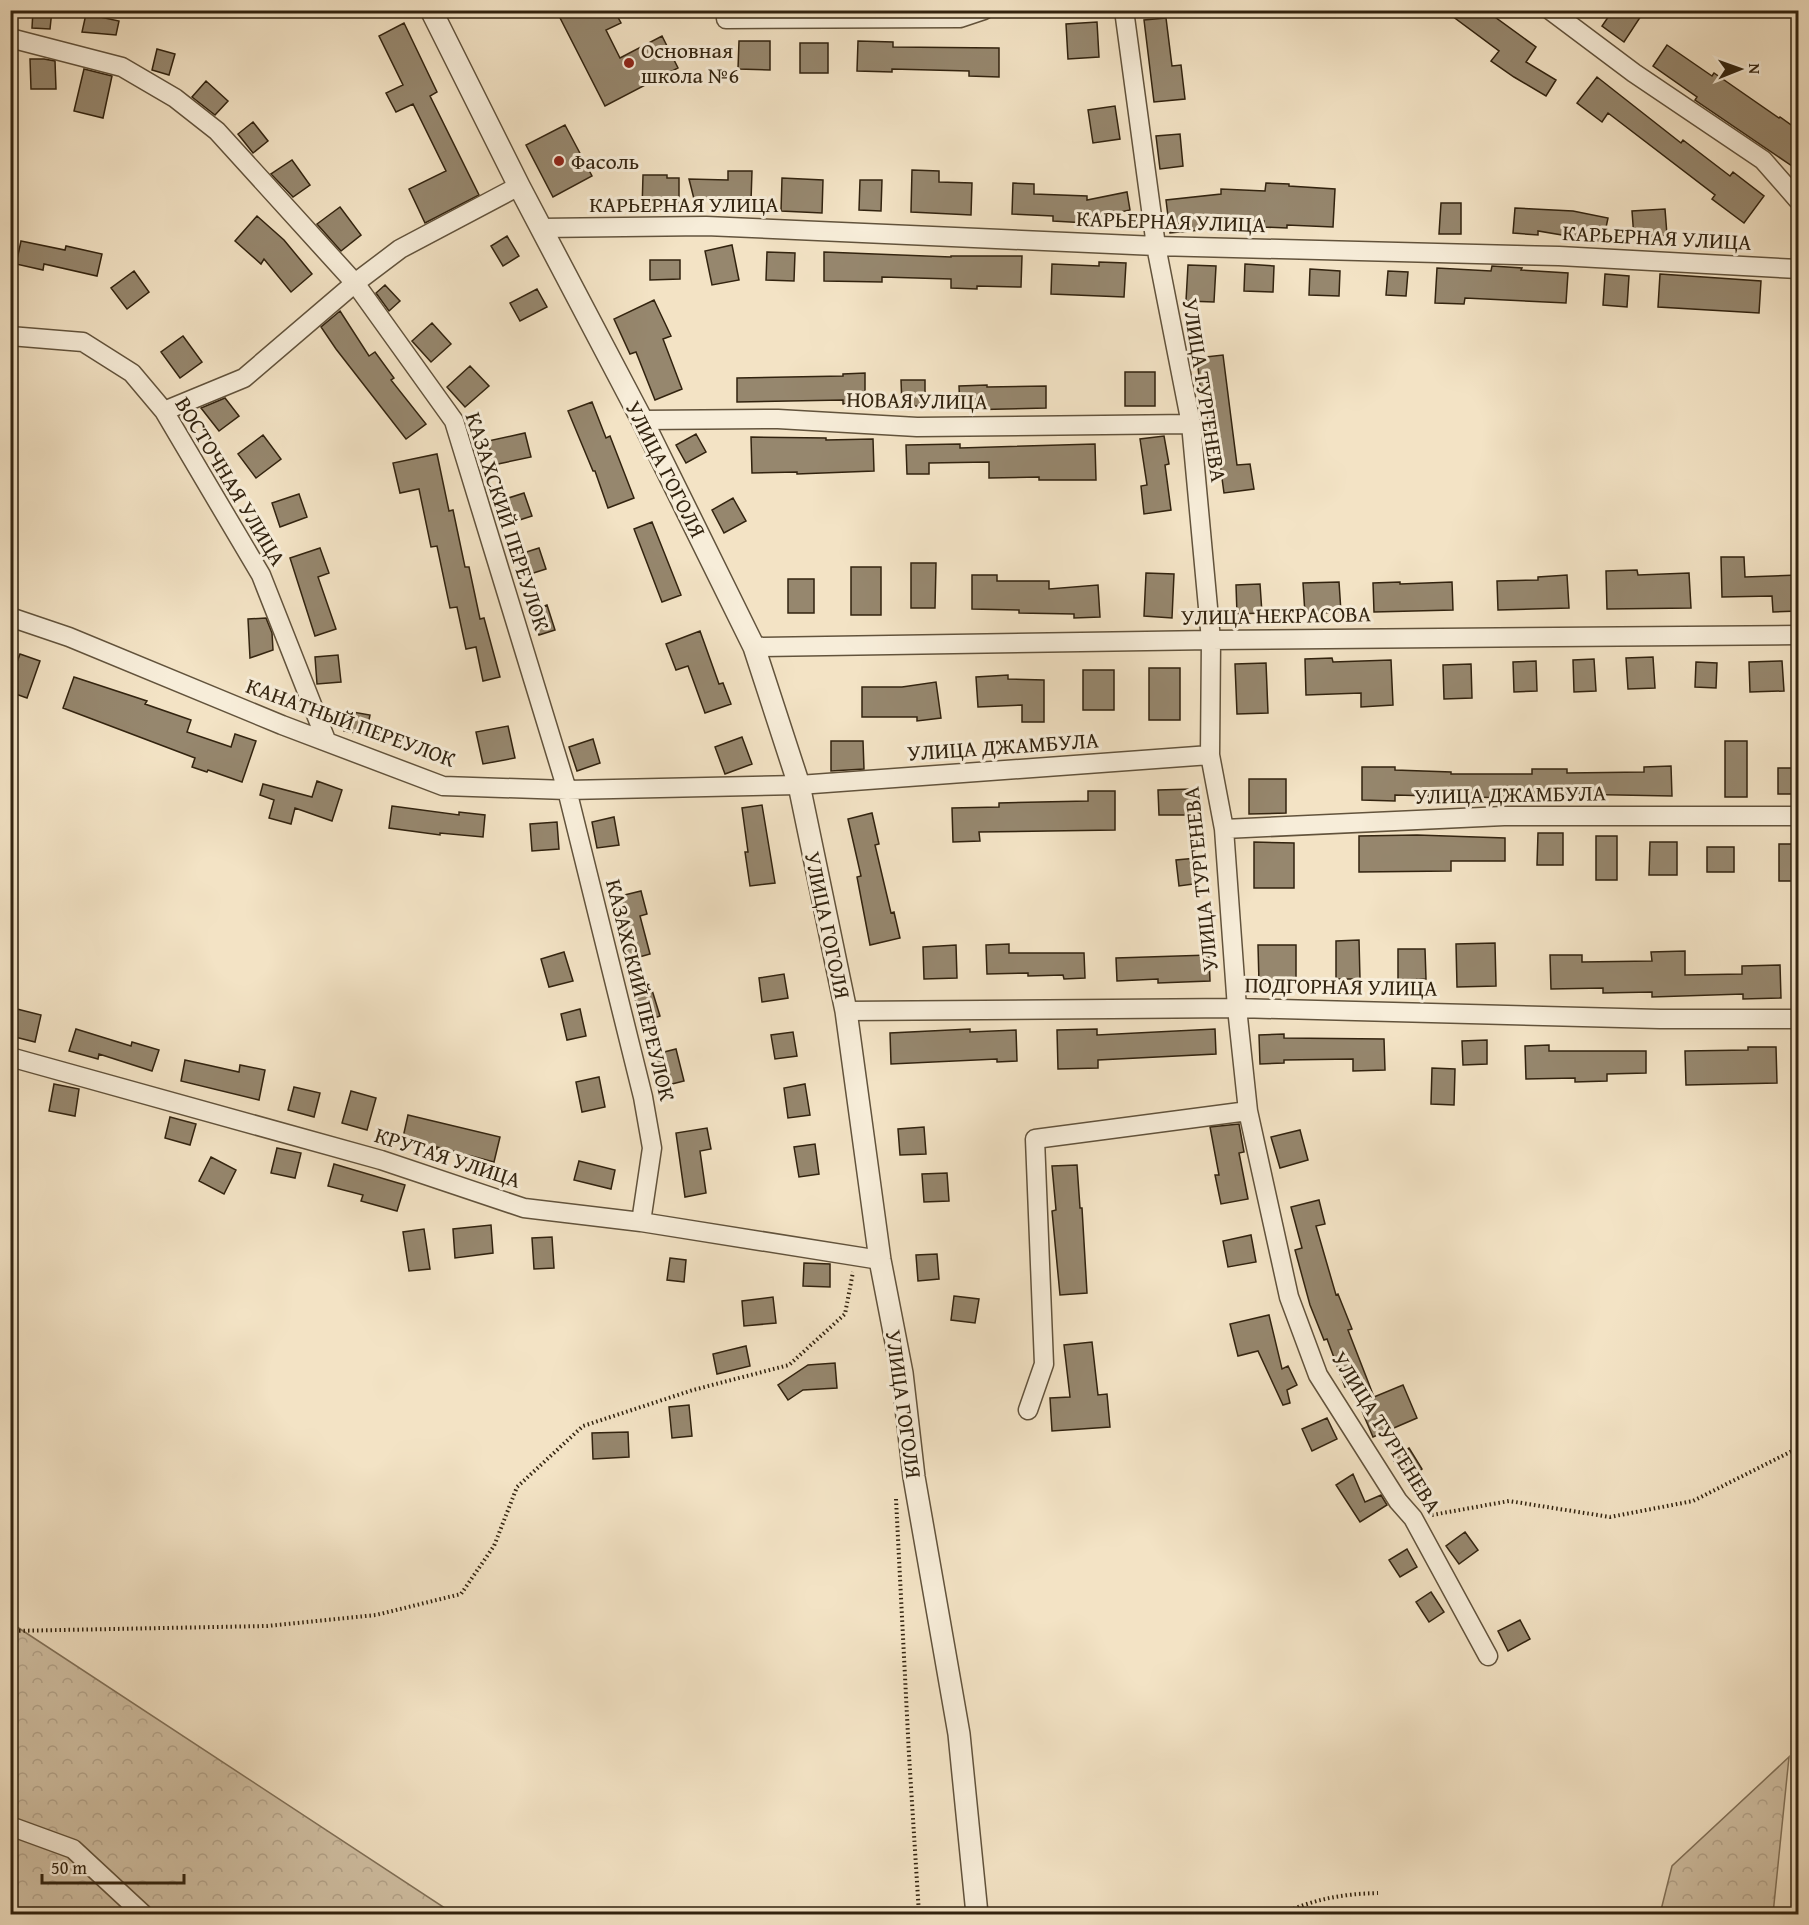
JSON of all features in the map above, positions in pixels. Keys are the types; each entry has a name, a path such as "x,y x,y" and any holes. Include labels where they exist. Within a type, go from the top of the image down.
{"street":[{"name":"УЛИЦА ГОГОЛЯ","path":"431,10 519,186 642,420 754,647 799,785 846,1011 880,1260 903,1373 914,1477 959,1734 977,1914"},
{"path":"726,19 960,18 984,10"},
{"name":"УЛИЦА ТУРГЕНЕВА","path":"1124,10 1156,246 1191,424 1211,640 1210,755 1224,829 1237,1008 1248,1111 1289,1297 1318,1375 1398,1501 1413,1518 1488,1656"},
{"path":"1550,10 1634,73 1763,160 1798,200"},
{"name":"КАЗАХСКИЙ ПЕРЕУЛОК","path":"10,38 122,67 175,98 217,131 355,283 454,420 567,790 644,1097 652,1148 641,1222"},
{"path":"164,411 244,378 355,283 400,249 519,186"},
{"name":"КАРЬЕРНАЯ УЛИЦА","path":"541,228 706,226 1156,246 1559,256 1798,269"},
{"name":"ВОСТОЧНАЯ УЛИЦА","path":"10,336 83,342 132,374 164,411 261,575 326,741"},
{"name":"НОВАЯ УЛИЦА","path":"642,420 778,419 916,427 1191,424"},
{"name":"КАНАТНЫЙ ПЕРЕУЛОК","path":"10,617 69,638 282,725 443,786 567,790 799,785"},
{"name":"УЛИЦА НЕКРАСОВА","path":"754,647 1798,634"},
{"name":"УЛИЦА ДЖАМБУЛА","path":"799,785 1210,755"},
{"name":"УЛИЦА ДЖАМБУЛА","path":"1224,829 1504,816 1798,816"},
{"name":"ПОДГОРНАЯ УЛИЦА","path":"846,1011 1237,1008 1660,1019 1798,1019"},
{"name":"КРУТАЯ УЛИЦА","path":"10,1057 381,1160 524,1208 641,1222 880,1260"},
{"path":"1028,1410 1044,1364 1035,1139 1248,1111"},
{"path":"10,1826 73,1848 143,1914"}],"path":[{"path":"10,1631 267,1626 376,1615 461,1594 494,1546 517,1487 583,1426 693,1390 789,1365 845,1314 856,1257"},
{"path":"1413,1518 1509,1501 1610,1517 1694,1501 1798,1448"},
{"path":"896,1495 919,1914"},
{"path":"1281,1914 1342,1894 1378,1893"}],"green space":[{"path":"11,1623 454,1914 11,1914"},
{"path":"1789,1757 1773,1914 1660,1914 1672,1866"}],"building":[{"path":"33,10 52,10 50,29 32,28"},
{"name":"Основная школа №6","path":"556,10 614,10 621,23 606,30 620,58 662,36 678,68 605,106"},
{"path":"1444,10 1500,10 1495,17 1536,47 1526,62 1556,80 1546,96 1491,61 1499,51"},
{"path":"1613,10 1633,10 1641,16 1624,42 1602,26"},
{"path":"86,14 119,21 116,35 82,32"},
{"path":"1166,18 1172,66 1181,65 1185,99 1154,102 1144,20"},
{"path":"1097,22 1099,57 1068,59 1066,24"},
{"path":"404,23 437,92 430,96 479,195 425,223 409,189 446,171 413,104 396,112 386,93 403,85 379,36"},
{"path":"739,41 770,41 770,70 738,69"},
{"path":"858,41 893,42 893,47 999,48 999,77 969,76 969,71 892,69 892,72 857,71"},
{"path":"800,43 828,43 828,73 800,73"},
{"path":"1667,45 1712,76 1714,73 1798,130 1798,157 1792,166 1695,100 1697,97 1653,66"},
{"path":"157,49 175,54 169,75 152,70"},
{"path":"30,59 55,61 56,89 31,89"},
{"path":"84,69 112,76 103,118 74,111"},
{"path":"1597,77 1681,143 1683,140 1730,176 1733,172 1764,196 1744,223 1712,199 1715,195 1608,113 1602,122 1577,103"},
{"path":"206,81 228,101 215,115 192,97"},
{"path":"1115,106 1120,139 1093,143 1088,110"},
{"path":"253,122 268,141 253,153 238,134"},
{"name":"Фасоль","path":"565,125 592,176 553,197 526,145"},
{"path":"1180,134 1183,166 1160,169 1156,136"},
{"path":"292,160 310,185 293,197 271,174"},
{"path":"912,170 939,171 939,182 972,183 971,215 911,212"},
{"path":"728,171 752,171 751,201 694,199 689,179 728,180"},
{"path":"643,175 667,175 667,178 679,178 679,209 642,210"},
{"path":"782,178 823,180 822,213 781,211"},
{"path":"860,180 882,180 881,211 859,210"},
{"path":"1013,183 1034,184 1034,194 1087,196 1087,200 1127,192 1130,210 1087,219 1087,223 1053,221 1053,216 1012,214"},
{"path":"1266,183 1335,189 1333,227 1287,225 1287,228 1263,227 1264,221 1198,217 1200,230 1170,233 1166,200 1221,194 1221,189 1265,191"},
{"path":"1441,203 1461,203 1461,234 1439,234"},
{"path":"340,207 361,235 341,251 317,224"},
{"path":"1515,208 1573,211 1608,218 1603,242 1538,231 1538,235 1513,233"},
{"path":"1665,209 1667,235 1634,238 1632,211"},
{"path":"257,216 284,240 312,274 291,292 264,259 261,264 235,241"},
{"path":"507,236 519,256 503,266 491,246"},
{"path":"21,241 65,250 66,246 102,254 97,276 44,264 43,270 16,264"},
{"path":"732,245 739,280 712,285 705,251"},
{"path":"767,252 795,253 794,281 766,280"},
{"path":"824,252 951,257 1022,256 1021,287 951,288 951,279 882,277 882,282 824,281"},
{"path":"650,260 680,260 680,279 650,280"},
{"path":"1099,262 1126,263 1124,297 1051,294 1052,264 1099,266"},
{"path":"1245,264 1274,266 1273,292 1244,291"},
{"path":"1188,265 1216,266 1214,302 1186,301"},
{"path":"1492,266 1568,273 1566,303 1465,298 1464,304 1435,303 1437,268 1491,271"},
{"path":"1310,269 1340,271 1339,296 1309,295"},
{"path":"134,271 149,292 127,309 111,288"},
{"path":"1388,271 1408,272 1406,296 1386,295"},
{"path":"1605,274 1629,276 1627,307 1603,305"},
{"path":"1660,274 1761,281 1759,313 1658,307"},
{"path":"385,285 400,301 389,311 376,293"},
{"path":"537,289 547,307 520,321 510,303"},
{"path":"654,300 671,336 663,339 682,389 655,400 636,352 630,354 614,319"},
{"path":"340,311 369,356 375,352 394,378 391,380 426,424 406,439 321,327"},
{"path":"432,323 451,344 431,362 412,341"},
{"path":"183,336 202,362 180,378 161,352"},
{"path":"1223,355 1237,465 1250,464 1254,489 1224,493 1218,449 1211,449 1205,395 1201,395 1197,358"},
{"path":"470,366 489,386 465,407 447,387"},
{"path":"1125,372 1155,372 1155,406 1125,406"},
{"path":"865,373 865,403 843,404 843,400 737,402 737,378 843,376 843,374"},
{"path":"901,380 925,380 925,406 902,406"},
{"path":"987,385 987,387 1046,386 1046,408 960,410 959,386"},
{"path":"225,398 239,416 219,431 201,408"},
{"path":"592,402 606,438 610,436 634,498 608,508 595,471 593,471 568,411"},
{"path":"525,433 531,457 493,465 488,441"},
{"path":"696,434 706,452 686,463 676,445"},
{"path":"263,435 281,459 256,478 238,454"},
{"path":"1164,436 1169,464 1165,465 1171,510 1144,514 1141,486 1147,485 1140,439"},
{"path":"751,437 873,439 874,471 752,473"},
{"path":"960,444 960,448 1095,444 1096,480 1039,480 1039,477 989,478 989,462 929,463 929,474 907,474 906,445"},
{"path":"437,454 449,511 453,510 465,567 469,567 480,619 484,618 500,677 483,681 476,647 466,649 457,607 450,608 437,546 431,547 419,489 400,493 393,463"},
{"path":"524,493 532,516 510,523 502,500"},
{"path":"299,494 307,517 280,527 272,503"},
{"path":"733,498 746,521 724,533 712,510"},
{"path":"652,522 681,595 662,602 634,529"},
{"path":"320,548 329,573 318,577 336,629 315,636 290,558"},
{"path":"539,548 546,569 524,576 517,555"},
{"path":"1721,557 1744,557 1745,577 1798,575 1798,611 1773,612 1772,596 1722,597"},
{"path":"911,563 936,563 935,608 911,608"},
{"path":"851,567 881,567 881,615 851,615"},
{"path":"1637,570 1638,575 1689,573 1691,608 1607,609 1606,571"},
{"path":"1146,573 1174,574 1172,618 1144,616"},
{"path":"972,575 997,575 997,581 1049,581 1049,589 1098,585 1100,617 1074,618 1074,614 972,609"},
{"path":"1567,575 1569,608 1498,610 1497,581 1538,580 1538,577"},
{"path":"788,579 814,579 814,613 788,613"},
{"path":"1339,582 1341,612 1305,614 1303,583"},
{"path":"1400,582 1400,584 1452,582 1453,610 1374,612 1373,583"},
{"path":"1260,584 1262,613 1237,614 1236,585"},
{"path":"547,605 555,630 539,635 531,611"},
{"path":"266,618 272,633 273,650 250,658 248,619"},
{"path":"700,631 719,684 723,683 731,704 705,713 688,666 676,670 666,644"},
{"path":"20,654 40,661 27,698 10,692 10,681"},
{"path":"338,655 341,682 317,684 315,657"},
{"path":"1653,657 1655,688 1628,689 1626,658"},
{"path":"1332,658 1333,662 1391,660 1393,705 1361,707 1361,693 1306,695 1305,659"},
{"path":"1594,659 1596,691 1574,692 1573,660"},
{"path":"1536,661 1537,691 1514,692 1513,662"},
{"path":"1782,661 1784,691 1750,692 1749,662"},
{"path":"1696,662 1717,663 1716,688 1695,687"},
{"path":"1266,663 1268,713 1237,714 1235,664"},
{"path":"1471,664 1472,698 1444,699 1443,665"},
{"path":"1149,668 1180,668 1180,720 1149,720"},
{"path":"1083,670 1114,670 1114,710 1083,710"},
{"path":"1008,675 1008,679 1044,680 1044,722 1022,722 1022,705 978,707 976,677"},
{"path":"74,677 147,701 145,704 191,720 187,732 231,747 235,734 256,741 242,782 192,767 195,758 63,708"},
{"path":"936,682 941,718 917,721 917,717 862,717 862,687 902,687"},
{"path":"347,711 370,715 366,735 344,731"},
{"path":"508,726 515,758 483,764 476,732"},
{"path":"742,737 752,764 725,774 715,747"},
{"path":"593,739 600,763 577,771 569,747"},
{"path":"831,741 863,741 864,769 831,771"},
{"path":"1725,741 1747,741 1747,797 1725,797"},
{"path":"1671,766 1672,796 1509,793 1509,798 1395,795 1395,801 1362,800 1362,767 1395,767 1395,770 1451,772 1451,774 1532,774 1532,769 1567,769 1567,773 1644,772 1644,767"},
{"path":"1778,768 1798,768 1798,794 1778,794"},
{"path":"1249,779 1286,779 1286,813 1249,814"},
{"path":"317,781 342,790 332,821 295,808 291,824 269,818 274,800 260,795 263,784 312,797"},
{"path":"1192,789 1194,815 1159,815 1158,790"},
{"path":"1088,791 1115,791 1115,830 979,832 980,841 953,842 952,808 999,807 999,803 1088,801"},
{"path":"762,805 775,883 750,886 742,808"},
{"path":"392,806 459,815 459,812 485,815 483,837 440,833 440,835 389,828"},
{"path":"872,813 879,844 875,845 891,913 894,912 900,938 870,945 857,877 861,876 848,819"},
{"path":"614,817 619,845 597,848 592,822"},
{"path":"557,822 559,849 532,851 530,824"},
{"path":"1538,833 1563,833 1563,865 1537,865"},
{"path":"1359,836 1505,838 1505,861 1451,861 1451,871 1359,872"},
{"path":"1596,836 1617,836 1617,880 1596,880"},
{"path":"1254,842 1294,843 1294,888 1254,888"},
{"path":"1650,842 1677,842 1677,875 1649,875"},
{"path":"1779,844 1798,844 1798,881 1779,881"},
{"path":"1707,847 1734,847 1734,872 1707,872"},
{"path":"1197,858 1200,883 1179,886 1176,860"},
{"path":"641,891 647,914 640,916 650,954 625,961 619,938 622,937 612,898"},
{"path":"1359,940 1360,979 1336,979 1336,941"},
{"path":"1495,943 1496,986 1457,987 1456,944"},
{"path":"1009,944 1009,953 1084,953 1085,978 1064,979 1063,975 1028,976 1028,973 987,974 986,945"},
{"path":"956,945 957,978 924,979 923,947"},
{"path":"1258,945 1296,945 1296,983 1259,983"},
{"path":"1398,949 1425,949 1426,979 1398,980"},
{"path":"1685,951 1685,975 1742,974 1742,966 1780,965 1781,998 1743,999 1743,994 1652,997 1652,992 1603,993 1603,988 1551,989 1550,955 1582,955 1582,962 1652,961 1651,952"},
{"path":"564,952 573,981 549,987 541,959"},
{"path":"1209,955 1210,981 1158,983 1158,979 1117,981 1116,958"},
{"path":"784,974 788,998 762,1002 759,978"},
{"path":"652,990 660,1016 642,1022 634,996"},
{"path":"17,1009 41,1015 35,1042 11,1036"},
{"path":"580,1009 586,1036 567,1040 561,1014"},
{"path":"76,1029 131,1046 132,1042 159,1050 152,1071 99,1054 98,1059 69,1051"},
{"path":"970,1029 970,1032 1016,1030 1017,1061 997,1062 997,1059 891,1064 890,1033"},
{"path":"1097,1029 1097,1035 1215,1029 1216,1054 1098,1060 1098,1068 1058,1069 1057,1030"},
{"path":"793,1032 797,1056 775,1059 771,1035"},
{"path":"1284,1034 1284,1038 1384,1039 1385,1070 1353,1071 1353,1059 1284,1060 1284,1063 1260,1064 1259,1035"},
{"path":"1487,1040 1487,1064 1463,1065 1462,1041"},
{"path":"1549,1045 1549,1051 1646,1051 1646,1073 1607,1074 1607,1081 1575,1082 1575,1078 1526,1079 1525,1046"},
{"path":"1748,1047 1776,1047 1777,1083 1686,1085 1685,1051 1748,1050"},
{"path":"676,1049 684,1081 660,1087 652,1055"},
{"path":"185,1060 239,1072 240,1065 265,1070 259,1100 181,1081"},
{"path":"1432,1068 1455,1069 1454,1105 1431,1104"},
{"path":"599,1077 605,1107 582,1112 576,1082"},
{"path":"54,1084 79,1089 75,1116 49,1111"},
{"path":"805,1084 810,1115 788,1118 784,1088"},
{"path":"294,1087 320,1093 314,1117 288,1110"},
{"path":"351,1091 376,1098 367,1130 342,1123"},
{"path":"408,1115 500,1137 494,1162 437,1147 437,1149 402,1142"},
{"path":"170,1117 196,1124 190,1145 165,1138"},
{"path":"1239,1124 1244,1152 1239,1153 1248,1199 1221,1204 1215,1175 1219,1175 1210,1127"},
{"path":"924,1127 926,1154 900,1155 898,1129"},
{"path":"707,1128 711,1149 700,1151 706,1193 685,1197 676,1133"},
{"path":"1300,1130 1308,1160 1280,1168 1271,1137"},
{"path":"815,1144 819,1174 799,1177 794,1147"},
{"path":"277,1148 301,1153 295,1178 271,1173"},
{"path":"211,1157 236,1170 224,1194 199,1181"},
{"path":"579,1161 615,1170 611,1189 574,1180"},
{"path":"334,1164 405,1185 397,1211 361,1201 363,1195 328,1186"},
{"path":"1077,1165 1087,1293 1060,1295 1052,1211 1056,1210 1052,1166"},
{"path":"947,1173 949,1201 924,1202 922,1174"},
{"path":"1319,1200 1325,1224 1316,1226 1336,1295 1338,1294 1352,1329 1348,1330 1374,1397 1403,1385 1417,1418 1373,1437 1351,1385 1345,1387 1327,1339 1324,1340 1310,1305 1295,1250 1302,1248 1291,1207"},
{"path":"491,1225 493,1253 455,1258 453,1229"},
{"path":"424,1229 430,1269 409,1271 403,1232"},
{"path":"1251,1235 1256,1262 1228,1267 1223,1241"},
{"path":"552,1237 554,1268 534,1269 532,1238"},
{"path":"937,1254 939,1279 918,1281 916,1255"},
{"path":"670,1258 686,1260 684,1282 667,1280"},
{"path":"804,1263 830,1264 830,1287 803,1286"},
{"path":"954,1296 979,1299 975,1323 951,1320"},
{"path":"773,1297 776,1323 744,1326 742,1301"},
{"path":"1269,1315 1282,1369 1288,1366 1297,1385 1287,1390 1290,1403 1283,1405 1258,1351 1238,1356 1230,1324"},
{"path":"1092,1342 1098,1395 1107,1394 1110,1427 1052,1431 1050,1398 1070,1397 1064,1345"},
{"path":"746,1346 750,1366 717,1374 713,1354"},
{"path":"835,1363 837,1388 803,1390 788,1400 778,1385 808,1365"},
{"path":"689,1405 692,1436 672,1438 669,1407"},
{"path":"1327,1418 1337,1439 1312,1451 1302,1429"},
{"path":"628,1432 629,1457 593,1459 592,1433"},
{"path":"1409,1448 1422,1469 1406,1480 1392,1458"},
{"path":"1353,1474 1365,1502 1381,1495 1387,1505 1360,1522 1336,1485"},
{"path":"1465,1532 1478,1550 1459,1564 1446,1546"},
{"path":"1407,1549 1417,1567 1400,1577 1389,1560"},
{"path":"1431,1592 1444,1612 1429,1622 1416,1602"},
{"path":"1520,1620 1530,1639 1508,1651 1498,1631"}],"place":[{"name":"Основная школа №6","path":"629,63"},
{"name":"Фасоль","path":"559,161"}]}
